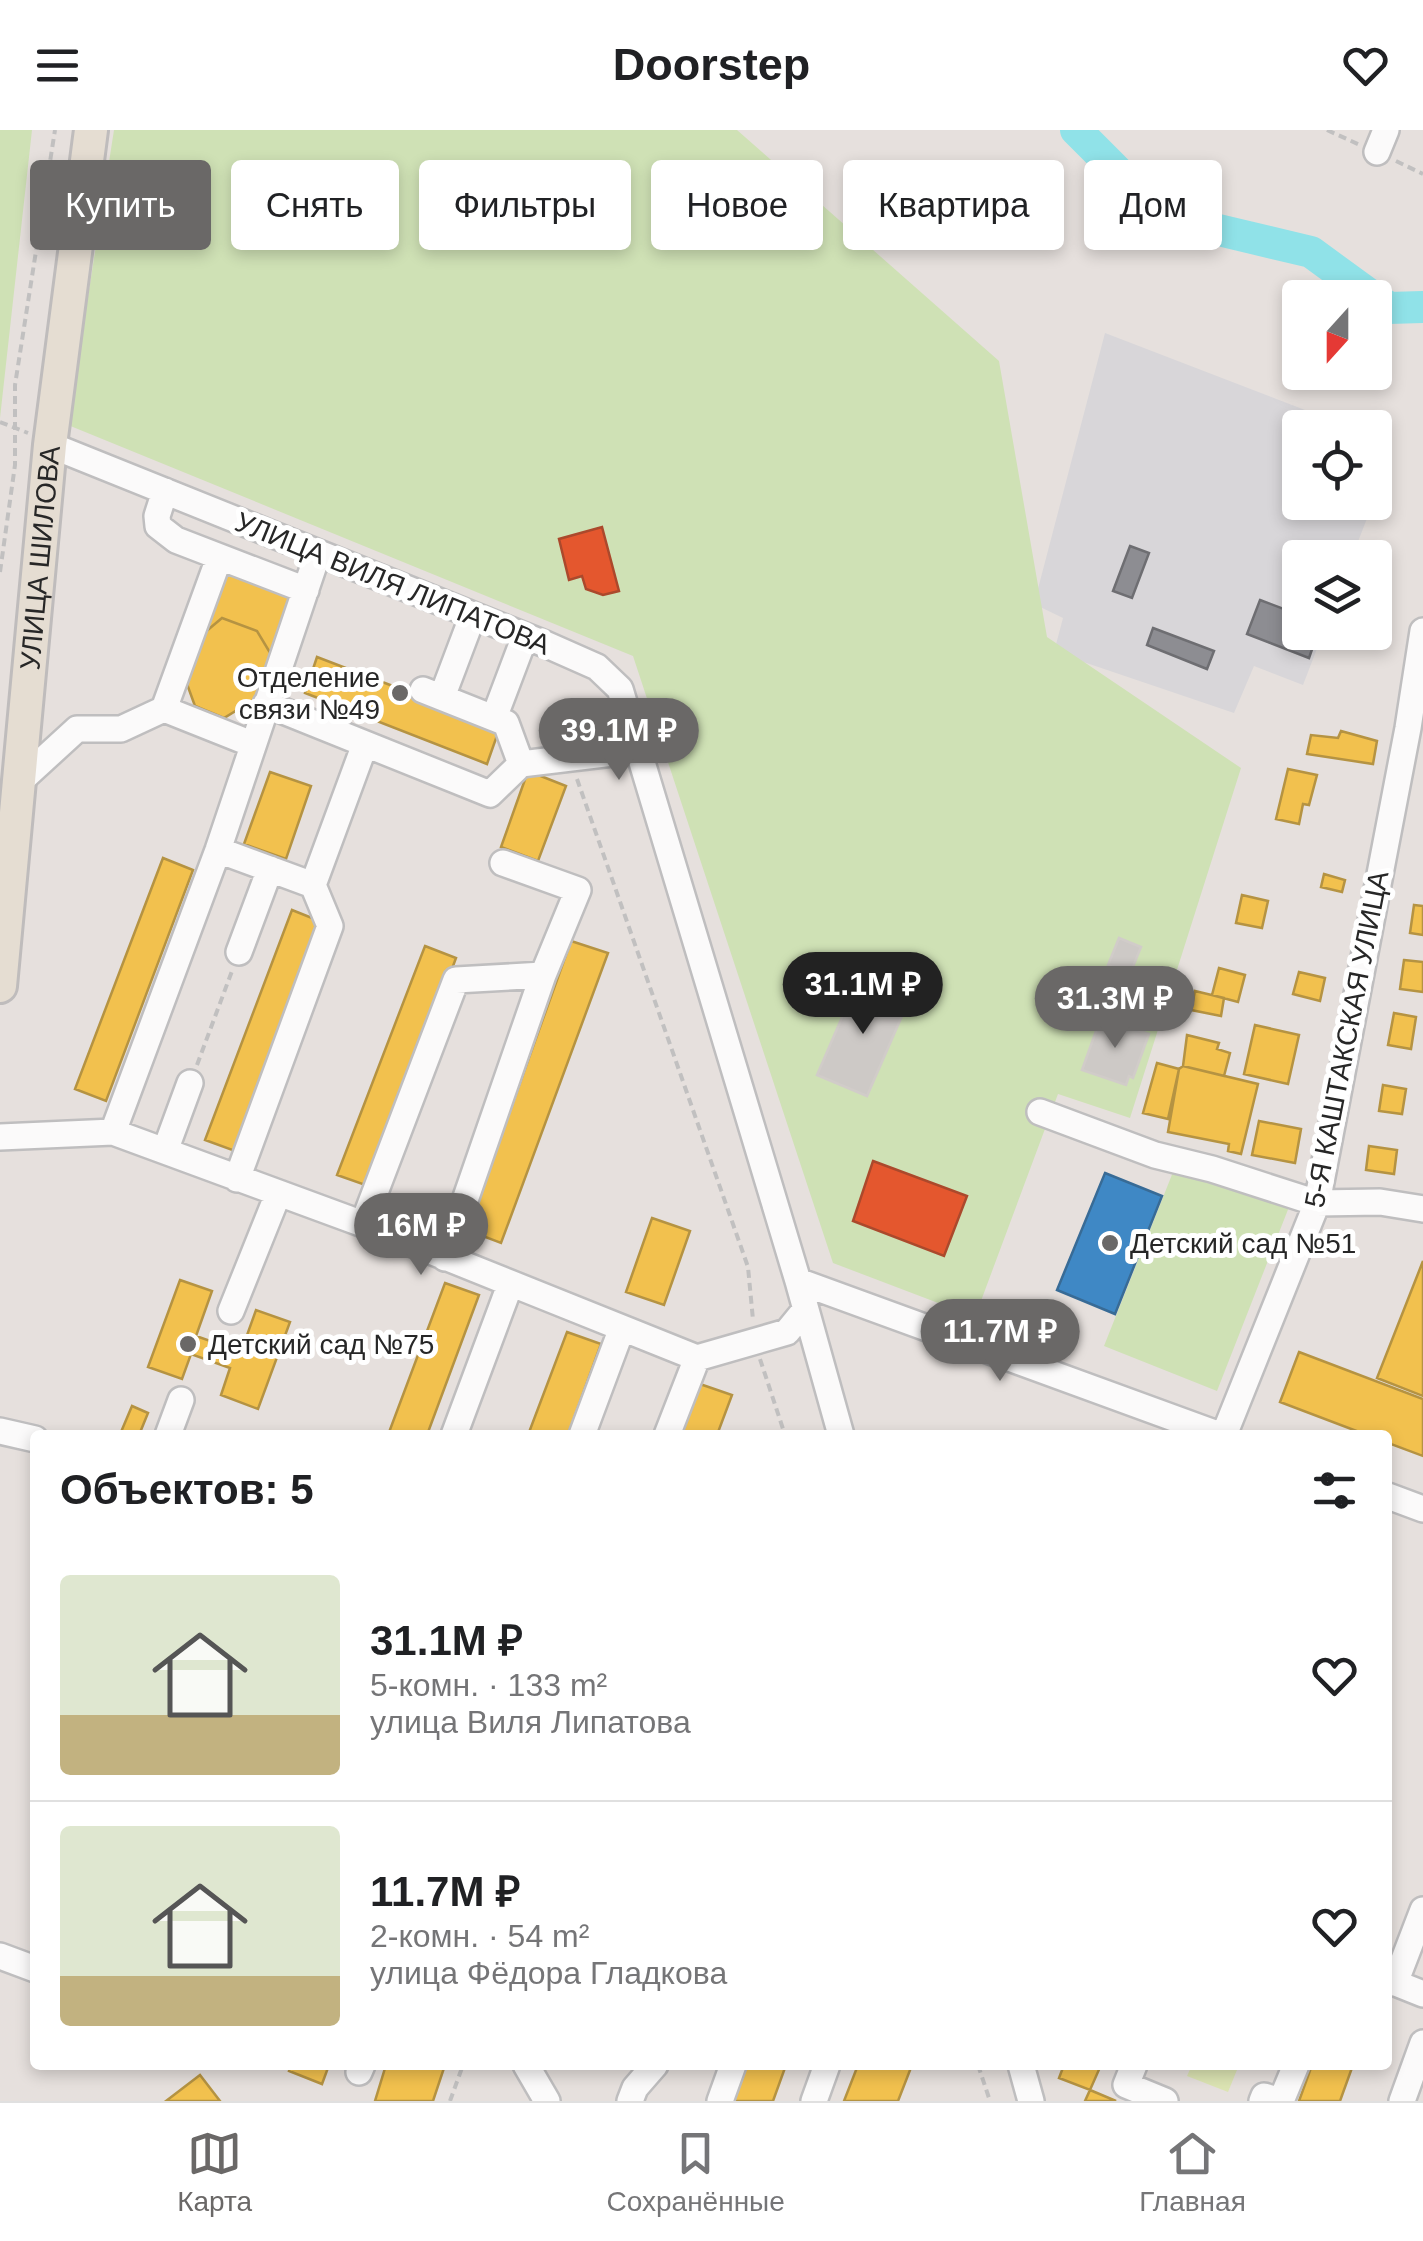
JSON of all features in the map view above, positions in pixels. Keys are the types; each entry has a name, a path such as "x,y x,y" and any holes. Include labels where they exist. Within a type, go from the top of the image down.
{"main road":[{"name":"УЛИЦА ШИЛОВА","path":"0,986 50,445 91,130"}],"street":[{"name":"УЛИЦА ВИЛЯ ЛИПАТОВА","path":"50,445 598,667 620,689 798,1281 839,1430"},
{"path":"165,492 158,526 176,540 306,590"},
{"path":"113,1132 218,850 318,553"},
{"path":"18,782 77,729 121,729 164,709 219,558"},
{"path":"473,615 432,694 506,722 521,764"},
{"name":"5-Я КАШТАКСКАЯ УЛИЦА","path":"1224,1430 1317,1202 1423,631"},
{"path":"494,718 525,636"},
{"path":"266,704 490,794 521,764 638,750"},
{"path":"164,709 252,744"},
{"path":"237,1179 330,926 313,886 365,744"},
{"path":"218,850 313,886"},
{"path":"445,1258 543,975 578,890 503,862"},
{"path":"239,952 270,869"},
{"path":"362,1224 456,980 543,975"},
{"path":"165,1152 190,1084"},
{"path":"1040,1112 1155,1155 1317,1202 1380,1202 1423,1209"},
{"path":"0,1136 113,1132 362,1224 697,1358 786,1332 805,1310"},
{"path":"231,1311 278,1194"},
{"path":"798,1281 1208,1430"},
{"path":"456,1430 510,1285"},
{"path":"584,1430 622,1328"},
{"path":"670,1430 697,1358"},
{"path":"170,1430 181,1400"},
{"path":"0,1431 30,1438"},
{"path":"1392,1498 1423,1510"},
{"path":"1392,1980 1423,1910"},
{"path":"0,1956 30,1967"},
{"path":"1392,1982 1423,1994"},
{"path":"1402,2101 1423,2043"},
{"path":"529,2070 547,2101"},
{"path":"630,2101 634,2088 651,2070"},
{"path":"720,2101 731,2070"},
{"path":"814,2101 825,2070"},
{"path":"1023,2070 1032,2101"},
{"path":"1132,2070 1126,2085 1165,2101"},
{"path":"1262,2101 1264,2096 1281,2101 1294,2070"}],"path":[{"path":"0,572 15,465 15,385 55,130"},
{"path":"570,758 748,1267 754,1341 783,1430"},
{"path":"190,1084 239,952"},
{"path":"450,2101 461,2070"},
{"path":"980,2070 990,2101"}],"shaded area":[{"path":"1105,333 1305,410 1282,410 1282,520 1366,520 1359,540 1282,540 1282,650 1316,650 1303,685 1254,666 1234,713 1054,652 1063,618 1034,604"}],"green space":[{"path":"0,130 32,130 0,418"},
{"path":"114,130 737,130 771,160 651,160 651,250 823,250 823,206 843,223 843,250 873,250 999,361 1047,637 1241,768 1130,1118 1058,1094 975,1317 833,1263 633,656 68,425 95,250 211,250 211,160 109,160"},
{"path":"1175,1167 1289,1207 1217,1391 1104,1346"},
{"path":"1190,2070 1237,2070 1228,2092 1187,2076"}],"building: Жильё":[{"path":"225,568 295,593 272,656 257,631 222,618 197,639"},
{"path":"222,618 257,631 272,656 255,699 224,718 195,706 183,673 197,639"},
{"path":"317,657 500,727 487,764 305,693"},
{"path":"1341,731 1377,741 1373,764 1307,754 1311,735 1338,738"},
{"path":"1288,769 1317,775 1309,805 1303,804 1299,824 1276,819"},
{"path":"528,771 566,786 538,861 501,847"},
{"path":"270,772 311,786 286,859 244,844"},
{"path":"163,858 193,870 106,1101 75,1089"},
{"path":"1324,874 1345,880 1342,892 1321,887"},
{"path":"1242,895 1268,901 1262,928 1236,923"},
{"path":"1414,905 1423,906 1423,935 1410,933"},
{"path":"292,910 322,922 235,1151 205,1140"},
{"path":"571,941 608,953 501,1243 467,1230"},
{"path":"425,946 456,958 371,1187 337,1175"},
{"path":"1404,960 1423,962 1423,992 1400,989"},
{"path":"1219,968 1245,975 1238,1002 1212,995"},
{"path":"1299,972 1325,978 1320,1001 1293,994"},
{"path":"1195,991 1224,998 1221,1016 1191,1010"},
{"path":"1394,1013 1416,1017 1411,1049 1388,1045"},
{"path":"1255,1025 1299,1035 1288,1084 1244,1074"},
{"path":"1187,1035 1219,1043 1217,1049 1230,1053 1224,1076 1183,1066"},
{"path":"1157,1063 1179,1069 1168,1119 1143,1113"},
{"path":"1183,1066 1258,1084 1241,1154 1228,1151 1229,1144 1168,1132 1179,1069"},
{"path":"1383,1085 1406,1089 1402,1114 1379,1111"},
{"path":"1259,1121 1301,1129 1295,1163 1252,1155"},
{"path":"1369,1146 1397,1150 1394,1174 1366,1170"},
{"path":"652,1218 690,1231 664,1305 626,1292"},
{"path":"1423,1261 1423,1396 1377,1378"},
{"name":"Детский сад №75","path":"180,1280 212,1291 196,1336 241,1352 256,1310 290,1322 258,1409 221,1395 230,1368 191,1354 182,1379 148,1367"},
{"path":"445,1283 479,1295 429,1430 390,1430"},
{"path":"567,1332 601,1344 570,1430 530,1430"},
{"path":"1299,1352 1423,1399 1423,1456 1392,1444 1392,1430 1354,1430 1280,1402"},
{"path":"697,1383 732,1395 719,1430 680,1430"},
{"path":"132,1406 148,1413 141,1430 122,1430"},
{"path":"289,2070 327,2070 322,2084"},
{"path":"384,2070 443,2070 433,2101 375,2101"},
{"path":"739,2070 784,2070 773,2101 727,2101"},
{"path":"856,2070 910,2070 898,2101 844,2101"},
{"path":"1062,2070 1099,2070 1090,2090 1059,2078"},
{"path":"1310,2070 1351,2070 1340,2101 1299,2101"},
{"path":"200,2075 220,2101 166,2101"},
{"path":"1090,2090 1116,2101 1085,2101"}],"building: Торговля":[{"path":"602,527 619,591 603,595 586,589 582,576 569,580 559,539"},
{"path":"873,1161 967,1196 944,1256 853,1221"}],"building: Школы":[{"name":"Детский сад №51","path":"1105,1173 1162,1196 1115,1314 1057,1290"}],"building: Промзона":[{"path":"1130,546 1149,553 1132,598 1113,591"},
{"path":"1260,600 1282,608 1282,648 1247,634"},
{"path":"1153,628 1214,651 1207,669 1147,645"},
{"path":"1288,650 1312,650 1309,658"}],"building: Прочее":[{"path":"1119,938 1141,947 1130,974 1108,965"},
{"path":"859,978 909,1000 867,1096 817,1075"},
{"path":"1101,1017 1149,1034 1133,1078 1129,1076 1126,1085 1082,1070"}],"waterway":[{"path":"1076,130 1140,194 1185,222 1311,252 1349,280"},
{"path":"1392,308 1423,307"}],"place":[{"name":"Отделение связи №49","path":"400,693"},
{"name":"Детский сад №51","path":"1110,1243"},
{"name":"Детский сад №75","path":"188,1344"}]}
